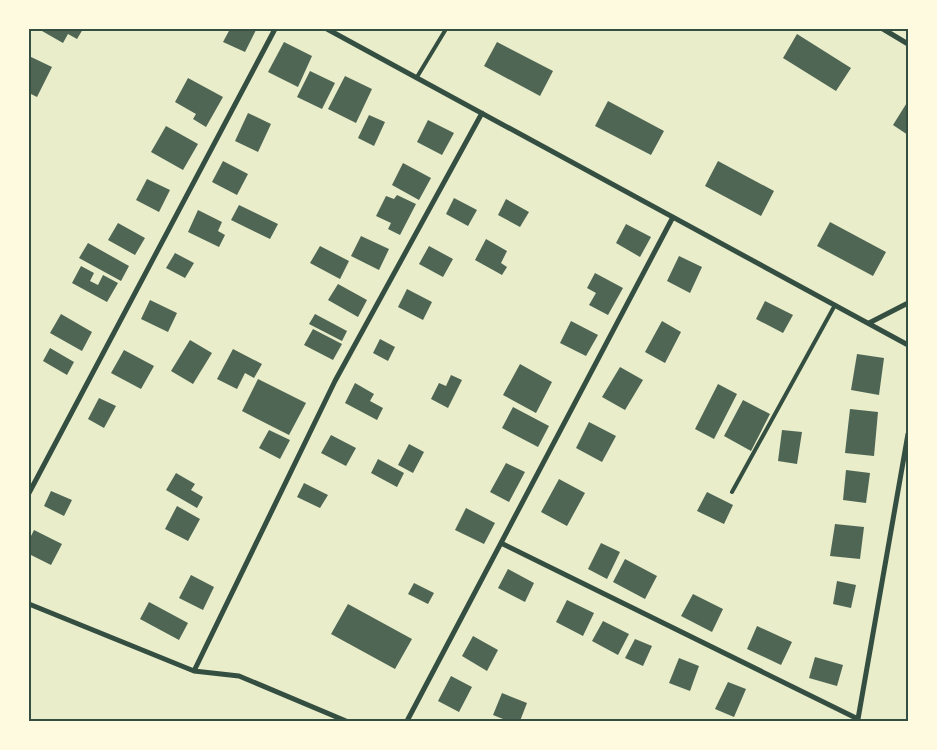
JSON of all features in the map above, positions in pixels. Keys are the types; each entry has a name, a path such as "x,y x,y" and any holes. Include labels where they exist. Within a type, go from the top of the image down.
{"street":[{"path":"29,493 275,29"},
{"path":"327,29 908,344"},
{"path":"883,29 908,44"},
{"path":"194,671 334,381 482,113"},
{"path":"406,721 673,217"},
{"path":"869,324 908,303"},
{"path":"501,543 858,720 908,434"},
{"path":"29,604 194,671 238,676 346,721"}],"lane":[{"path":"417,77 446,29"},
{"path":"732,492 835,305"}],"building":[{"path":"43,29 83,29 77,39 68,34 63,43 42,31"},
{"path":"230,29 256,30 245,52 223,42"},
{"path":"797,34 851,68 836,91 783,58"},
{"path":"284,42 312,56 298,87 268,72"},
{"path":"497,42 553,71 540,96 484,66"},
{"path":"29,56 52,67 37,97 29,93"},
{"path":"310,71 335,83 322,109 297,97"},
{"path":"345,76 372,89 356,123 328,109"},
{"path":"188,78 223,97 206,127 193,119 196,114 175,102"},
{"path":"608,101 664,131 651,155 595,126"},
{"path":"908,101 908,135 893,125"},
{"path":"248,113 271,124 258,152 235,141"},
{"path":"369,115 385,122 374,146 358,138"},
{"path":"428,120 454,133 442,155 417,142"},
{"path":"166,126 198,144 183,170 151,152"},
{"path":"223,161 248,174 237,195 212,182"},
{"path":"718,161 774,191 761,216 705,186"},
{"path":"403,163 431,178 419,200 392,185"},
{"path":"147,179 170,190 159,212 136,200"},
{"path":"397,195 416,204 400,235 388,229 391,223 376,216 386,196 394,199"},
{"path":"454,198 477,210 468,226 446,214"},
{"path":"506,199 529,212 520,227 498,215"},
{"path":"239,205 278,224 270,239 231,220"},
{"path":"198,210 222,222 218,231 225,235 219,247 188,232"},
{"path":"830,222 886,252 873,276 817,246"},
{"path":"118,223 145,238 135,255 108,240"},
{"path":"626,224 651,237 640,257 616,243"},
{"path":"361,236 389,249 379,270 351,256"},
{"path":"486,239 507,251 501,263 507,267 502,275 475,260"},
{"path":"88,243 129,266 121,281 79,258"},
{"path":"320,246 349,261 340,279 310,263"},
{"path":"429,246 453,259 443,277 419,264"},
{"path":"175,253 194,263 185,278 166,268"},
{"path":"679,256 702,267 690,293 667,281"},
{"path":"81,266 94,273 90,281 98,285 103,275 118,283 107,302 72,283"},
{"path":"595,273 623,288 608,315 589,305 596,293 587,288"},
{"path":"338,284 367,300 358,317 328,300"},
{"path":"407,289 432,302 423,320 398,307"},
{"path":"150,300 177,313 168,332 141,319"},
{"path":"765,301 793,315 783,333 756,319"},
{"path":"61,314 92,332 82,351 50,333"},
{"path":"315,314 347,331 342,341 309,324"},
{"path":"571,321 598,335 586,356 560,343"},
{"path":"662,321 681,332 665,363 645,352"},
{"path":"313,329 342,344 333,360 304,345"},
{"path":"380,339 395,347 388,361 373,353"},
{"path":"190,340 212,353 193,384 171,371"},
{"path":"50,348 74,362 67,375 43,361"},
{"path":"233,349 262,364 254,378 245,373 237,389 217,379"},
{"path":"124,350 154,366 141,389 111,373"},
{"path":"857,354 884,358 879,395 851,390"},
{"path":"520,364 552,382 536,413 503,395"},
{"path":"620,367 643,380 625,410 602,397"},
{"path":"451,375 462,380 448,408 431,399 439,383 446,386"},
{"path":"258,379 306,403 289,435 242,411"},
{"path":"355,383 374,394 370,401 383,408 377,420 345,403"},
{"path":"718,384 737,394 714,439 695,429"},
{"path":"99,398 116,406 104,428 88,419"},
{"path":"743,400 770,414 751,451 724,436"},
{"path":"513,407 549,426 538,447 502,428"},
{"path":"850,409 878,412 874,456 845,453"},
{"path":"589,422 616,436 602,462 576,448"},
{"path":"269,430 290,440 280,459 259,448"},
{"path":"782,430 802,432 797,464 778,461"},
{"path":"331,435 356,448 346,466 321,453"},
{"path":"409,444 424,452 413,473 398,465"},
{"path":"378,459 404,473 397,487 371,473"},
{"path":"506,463 525,472 509,502 490,492"},
{"path":"846,470 870,473 866,503 843,500"},
{"path":"176,473 195,484 191,490 203,497 197,508 166,490"},
{"path":"559,479 585,493 567,526 541,512"},
{"path":"304,483 328,495 320,508 297,497"},
{"path":"51,491 72,500 64,516 44,506"},
{"path":"707,492 733,505 724,524 697,511"},
{"path":"177,506 200,519 188,541 165,529"},
{"path":"466,508 495,523 484,544 455,530"},
{"path":"835,524 864,527 860,559 830,556"},
{"path":"34,530 62,544 51,565 29,554 29,540"},
{"path":"601,543 620,552 607,579 588,569"},
{"path":"625,559 657,576 645,599 613,582"},
{"path":"508,569 534,583 525,602 498,588"},
{"path":"191,575 214,587 203,610 179,598"},
{"path":"837,581 856,585 851,608 833,604"},
{"path":"414,583 434,593 428,604 408,594"},
{"path":"693,594 723,609 712,632 681,616"},
{"path":"567,600 594,613 583,636 556,622"},
{"path":"149,602 188,623 179,640 140,619"},
{"path":"348,604 412,639 395,669 331,634"},
{"path":"603,621 629,634 618,655 592,641"},
{"path":"757,626 792,642 781,665 747,649"},
{"path":"473,636 498,650 487,671 462,656"},
{"path":"635,639 652,646 643,666 625,658"},
{"path":"815,657 843,665 837,686 809,678"},
{"path":"679,658 699,666 690,691 669,683"},
{"path":"451,676 472,687 459,712 438,701"},
{"path":"728,682 746,689 734,717 715,709"},
{"path":"502,693 527,703 520,721 508,721 493,715"}]}
